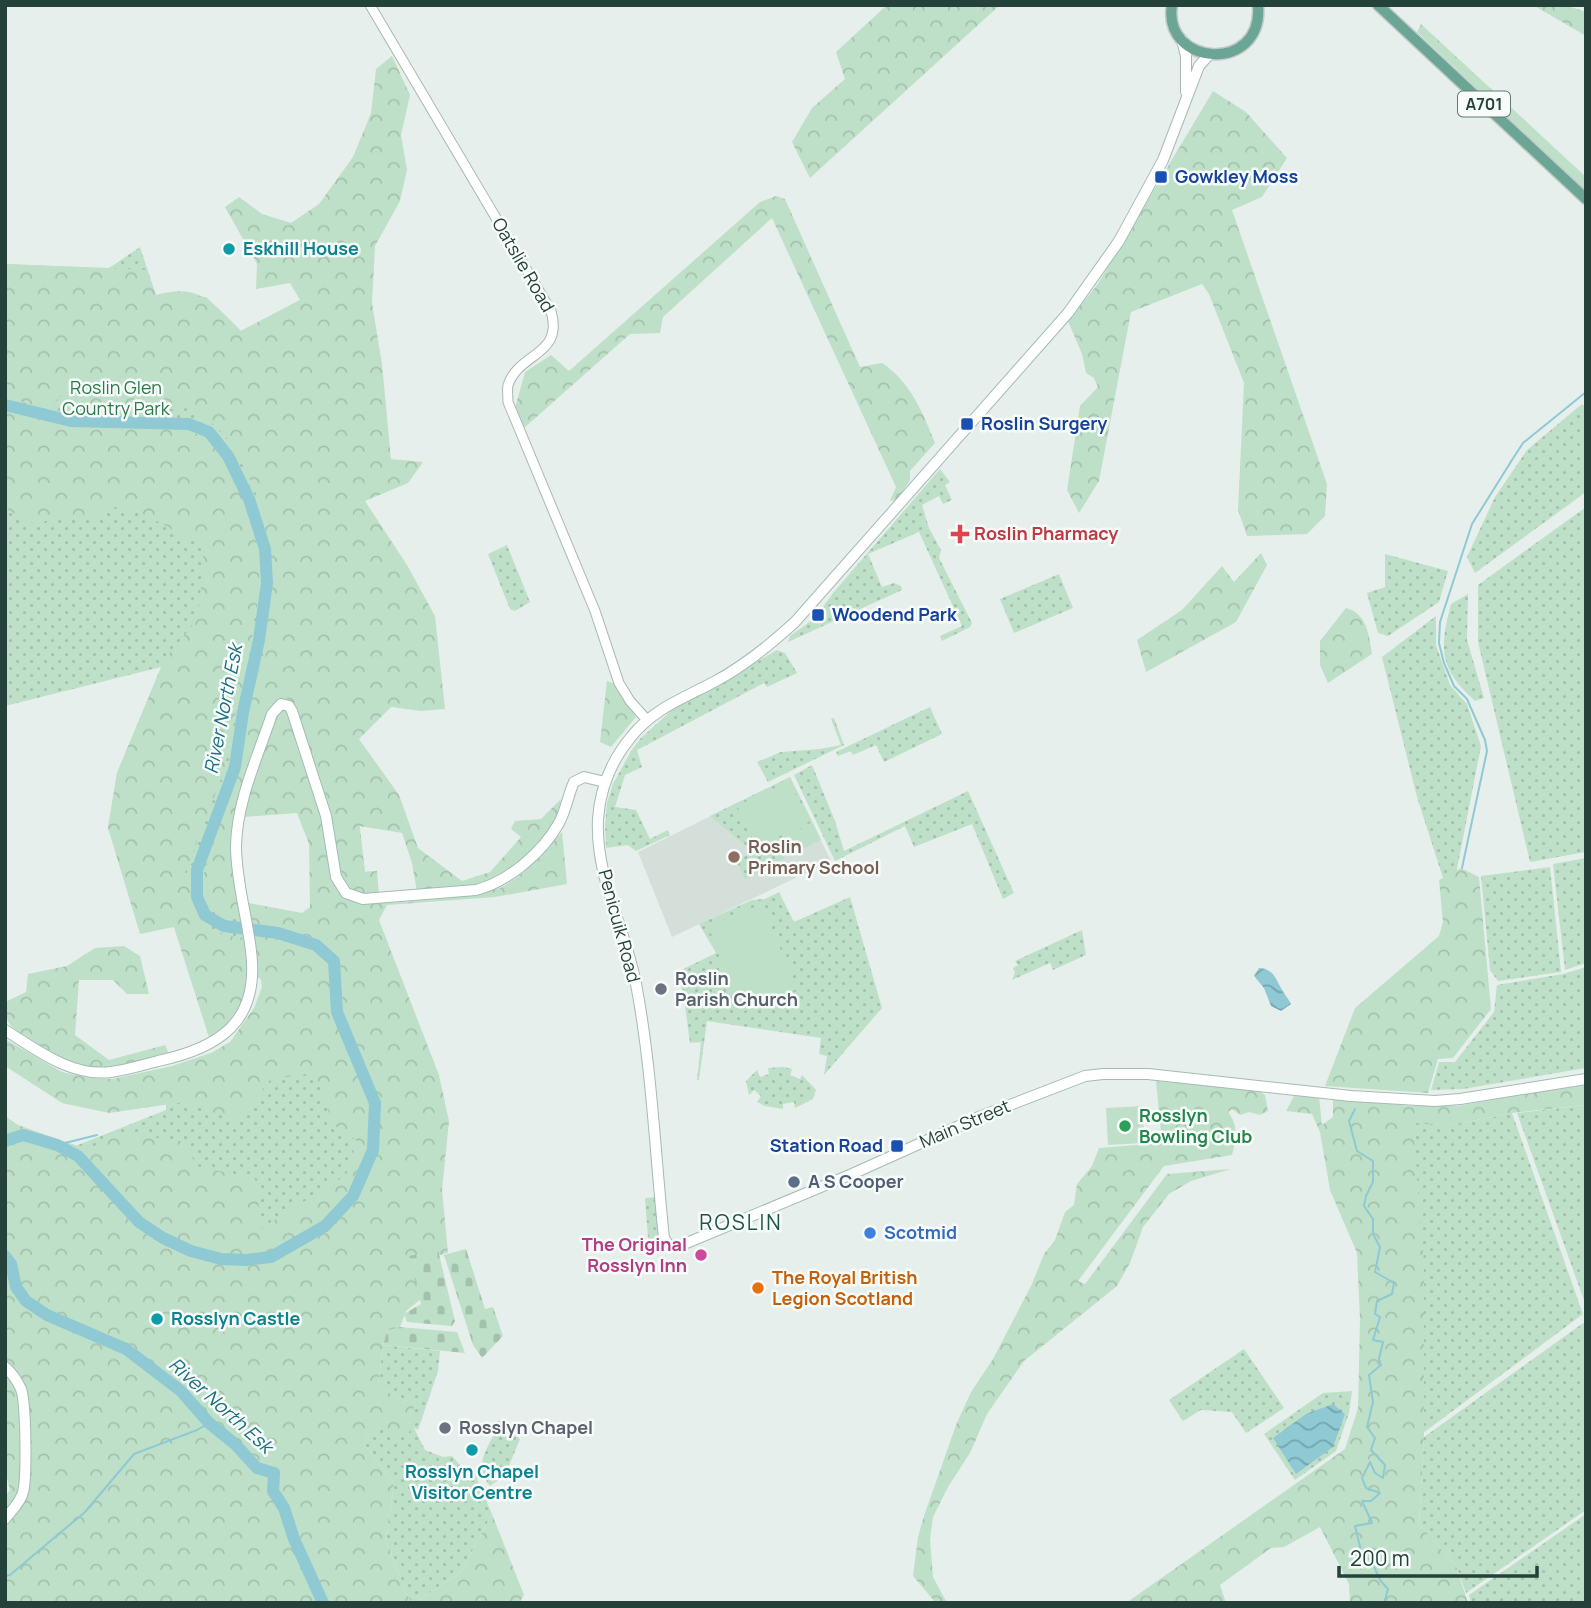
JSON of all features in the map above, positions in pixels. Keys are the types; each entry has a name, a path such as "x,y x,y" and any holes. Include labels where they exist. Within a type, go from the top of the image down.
{"main road":[{"path":"1172,5 1172,24 1182,40 1190,47 1209,55 1224,54 1246,42 1255,30 1260,6"},
{"name":"A701","path":"1366,5 1393,20"},
{"name":"A701","path":"1378,5 1586,199"},
{"path":"1182,40 1186,56 1186,100"},
{"name":"Penicuik Road","path":"669,1246 664,1238 637,987 627,942 610,900 600,852 598,819 605,782 621,750 646,720 716,681 778,638 816,600 1068,313 1119,241 1163,160 1199,66 1209,55"},
{"path":"5,1030 52,1059 85,1071 109,1072 200,1050 228,1032 247,999 251,981 251,950 236,849 238,823 272,714 281,704 292,710 313,772 329,829 336,877 340,886 354,897 383,898 475,890 491,886 522,865 551,835 566,807 575,782 584,777 605,782"},
{"name":"Main Street","path":"669,1246 677,1247 852,1174 979,1117 1085,1076 1148,1074 1351,1096 1435,1101 1586,1079"},
{"path":"5,1367 13,1374 23,1396 24,1489 22,1498 5,1519"}],"street":[{"name":"Oatslie Road","path":"370,5 551,311 555,325 553,336 543,349 517,371 508,386 508,402 595,611 619,683 629,701 646,720"}],"shaded area":[{"name":"Roslin Primary School","path":"790,777 831,861 672,937 638,852"}],"green space":[{"path":"887,5 1000,5 810,178 792,142 812,108 845,79 836,52"},
{"path":"1533,5 1565,5 1586,12 1586,36"},
{"path":"1421,24 1586,177 1586,192 1417,32"},
{"path":"392,56 410,95 401,135 407,170 400,201 375,246 372,303 382,364 391,459 423,462 408,483 365,501 407,565 435,616 445,709 421,711 391,707 359,739 399,795 418,848 462,881 490,872 521,837 511,829 515,821 541,819 561,799 552,825 524,860 488,883 464,888 417,892 412,863 402,833 359,826 365,872 377,871 379,895 355,893 342,885 329,810 295,709 285,696 277,698 256,746 233,825 231,858 240,919 229,917 215,909 205,894 204,872 239,769 247,711 262,662 270,607 272,581 269,550 255,489 230,441 211,422 188,408 133,412 81,411 78,397 62,394 50,410 5,397 5,264 147,270 156,295 206,297 241,331 300,300 290,283 256,289 257,264 225,207 239,197 262,214 291,223 319,204 353,157 371,113 376,69"},
{"path":"1213,91 1246,112 1287,158 1262,197 1232,210 1327,484 1325,516 1307,534 1247,536 1238,510 1244,383 1209,294 1202,284 1131,312 1099,481 1079,513 1067,490 1080,406 1098,387 1094,378 1086,373 1082,354 1068,321 1097,285"},
{"path":"776,196 785,199 860,367 882,363 892,370 908,388 935,443 910,471 910,480 897,500 890,501 896,487 772,218 663,317 660,333 630,334 524,428 515,408 525,372 551,355 569,371 760,202"},
{"name":"Roslin Glen Country Park","path":"140,247 156,295 184,291 195,293 213,304 241,331 300,300 365,872 377,871 366,896 329,810 236,817 232,867 246,950 271,947 372,1102 350,1193 270,1254 73,1147 166,1110 166,1100 241,1079 274,986 255,976 210,1040 174,927 108,828 117,773 161,667 5,706 5,264 109,268"},
{"path":"1582,404 1586,408 1586,492 1475,573 1467,557 1495,497 1527,450"},
{"path":"5,409 70,425 189,429 212,444 226,462 247,509 259,551 259,584 247,673 224,771 185,873 193,903 203,924 223,935 244,938 247,970 242,1002 230,1024 210,1040 174,927 140,934 108,828 117,773 162,666 197,620 204,561 200,545 127,508 113,508 99,516 27,523 5,507"},
{"path":"940,469 950,482 945,485 952,500 943,504 939,496 922,505 929,528 941,550 939,558 972,623 970,627 942,641 940,636 962,626 919,532 868,554 882,587 894,583 901,586 902,590 788,642 790,636 815,618 833,593"},
{"path":"1586,507 1586,852 1530,862 1478,642 1478,585"},
{"path":"507,545 530,602 515,611 510,609 488,554"},
{"path":"1261,553 1267,565 1236,622 1146,672 1137,640 1182,610 1222,566 1234,582"},
{"path":"1385,554 1448,571 1439,602 1388,636 1378,633 1367,593 1385,587"},
{"path":"1059,574 1073,608 1014,633 1000,599"},
{"path":"1468,594 1467,640 1484,698 1475,701 1448,668 1444,646 1451,604"},
{"path":"1346,608 1363,620 1372,654 1328,683 1320,665 1320,641"},
{"path":"1436,616 1436,645 1450,685 1467,704 1481,746 1456,874 1443,878 1417,797 1382,657"},
{"path":"777,650 785,653 797,673 767,687 764,683 637,750 642,767 625,775 615,807 636,810 650,839 668,830 670,835 636,851 628,845 606,848 607,803 613,784 641,738 671,711"},
{"path":"607,681 615,684 636,717 611,747 600,742"},
{"path":"930,707 942,734 884,762 876,745 853,755 851,751 838,756 836,752"},
{"path":"283,709 288,712 310,773 343,894 351,901 379,903 427,900 474,894 502,887 527,869 562,832 567,884 495,897 387,905 379,920 439,1075 449,1121 442,1190 448,1253 416,1261 421,1299 406,1311 400,1327 387,1331 378,1386 411,1402 418,1417 408,1434 391,1435 380,1428 367,1436 364,1444 394,1483 386,1542 411,1603 5,1603 5,1496 10,1490 5,1470 5,1116 18,1125 89,1150 115,1132 186,1142 196,1166 255,1179 259,1199 257,1231 346,1175 357,1141 333,1124 315,1073 271,1079 237,1121 184,1102 109,1113 62,1103 5,1066 5,1039 62,1072 89,1078 112,1079 172,1066 211,1053 230,1042 254,1008 262,987 249,903 302,913 310,907 309,844 297,813 244,817 270,728"},
{"path":"834,718 844,745 768,782 757,762 781,752 841,745 831,719"},
{"path":"812,765 844,851 968,791 1014,893 1003,899 972,824 914,847 905,826 835,861 794,775"},
{"path":"790,777 813,823 778,841 785,858 745,879 738,864 751,850 710,816"},
{"path":"789,781 809,822 757,847 737,806"},
{"path":"813,823 821,840 789,856 781,839"},
{"path":"1586,858 1586,963 1565,970 1553,864"},
{"path":"1550,867 1561,972 1498,981 1490,970 1481,876"},
{"path":"1461,868 1479,877 1491,1009 1453,1058 1438,1059 1428,1093 1325,1086 1355,1008 1439,936 1443,922 1439,880"},
{"path":"779,892 794,922 850,897 882,1008 824,1075 827,1056 819,1054 821,1038 707,1021 697,1080 701,1042 690,1043 683,991 675,973 716,953 699,924 752,900 765,899"},
{"path":"762,904 797,989 742,1012 708,926"},
{"path":"1082,930 1086,955 1053,970 1050,963 1012,980 1015,973 1013,968 1018,965 1015,961"},
{"path":"124,946 140,956 149,994 127,994 113,980 79,980 75,1035 109,1060 165,1045 169,1054 128,1064 97,1067 82,1065 50,1052 10,1025 5,1002 26,992 28,974 67,966 95,948"},
{"path":"1586,967 1586,1068 1463,1089 1431,1090 1439,1062 1455,1062 1494,1012 1497,985 1563,974"},
{"path":"768,1068 792,1069 790,1075 800,1079 802,1075 816,1090 813,1099 795,1108 794,1102 783,1104 783,1109 757,1102 761,1096 754,1090 749,1095 746,1081 757,1070 760,1077 769,1074"},
{"path":"1156,1081 1259,1091 1265,1095 1268,1111 1260,1115 1249,1112 1240,1115 1232,1109 1228,1112 1235,1128 1232,1155 1164,1166 1078,1281 1085,1284 1167,1174 1231,1169 1191,1181 1169,1194 1143,1227 1130,1263 1117,1286 1024,1361 987,1414 970,1453 933,1517 930,1539 933,1577 947,1603 936,1603 913,1576 918,1537 956,1425 971,1392 993,1359 1032,1284 1044,1254 1055,1240 1065,1212 1074,1205 1077,1184 1092,1166 1099,1148 1162,1143"},
{"path":"1586,1083 1586,1105 1512,1113 1452,1125 1413,1123 1424,1264 1424,1437 1419,1524 1456,1566 1468,1603 1350,1603 1349,1584 1320,1527 1284,1547 1271,1548 1220,1585 1226,1603 1126,1603 1345,1449 1358,1408 1360,1319 1357,1253 1330,1190 1320,1132 1312,1114 1286,1111 1294,1096 1319,1097 1322,1125 1333,1117 1333,1097 1409,1106 1458,1106"},
{"path":"1586,1105 1586,1306 1517,1113"},
{"name":"Rosslyn Bowling Club","path":"1143,1106 1144,1143 1108,1145 1106,1108"},
{"path":"1512,1113 1583,1314 1423,1433 1413,1122 1452,1125"},
{"path":"656,1197 660,1240 658,1246 649,1251 645,1198"},
{"path":"466,1249 485,1309 493,1307 503,1336 482,1358 473,1345 444,1255"},
{"path":"438,1250 455,1321 452,1326 407,1322 404,1314 421,1304 409,1256"},
{"path":"1586,1321 1586,1510 1466,1593 1456,1566 1419,1524 1424,1437"},
{"path":"400,1327 457,1332 465,1353 383,1345 387,1331"},
{"path":"383,1345 440,1351 438,1371 418,1430 414,1428 425,1450 443,1457 452,1456 461,1466 474,1472 492,1514 461,1572 414,1603 411,1603 386,1542 394,1483 364,1444 367,1436 410,1402 378,1386"},
{"path":"1244,1349 1284,1408 1246,1433 1232,1412 1201,1410 1183,1421 1169,1400"},
{"path":"1352,1391 1349,1413 1336,1451 1295,1480 1264,1434 1323,1393"},
{"path":"501,1420 520,1439 505,1475 490,1486 484,1477 482,1461 498,1421"},
{"path":"492,1514 524,1595 519,1603 414,1603 461,1572"},
{"path":"1586,1514 1586,1603 1471,1603 1469,1595"}],"water":[{"path":"1259,968 1273,974 1291,1004 1281,1011 1271,1006 1264,988 1254,976"},
{"path":"1333,1404 1345,1414 1333,1447 1296,1474 1273,1438 1306,1414"}],"waterway":[{"path":"1462,868 1487,751 1467,699 1454,686 1444,663 1439,643 1440,622 1472,524 1512,460 1523,443 1586,392"},
{"name":"River North Esk","path":"5,405 71,421 189,424 209,432 228,456 249,499 265,549 267,583 235,767 197,870 197,897 205,915 224,926 278,933 316,945 334,961 337,1012 375,1103 373,1150 353,1196 325,1226 271,1257 246,1260 221,1259 191,1251 163,1238 139,1222 78,1156 57,1145 23,1135 5,1141"},
{"path":"1355,1109 1349,1121 1357,1151 1373,1161 1373,1182 1364,1206 1373,1219 1373,1234 1380,1247 1375,1272 1394,1283 1392,1294 1377,1301 1375,1314 1380,1317 1373,1340 1383,1342 1379,1359 1381,1365 1369,1375 1373,1402 1367,1427 1375,1438 1371,1450 1385,1465 1383,1478 1375,1473 1370,1462 1362,1478 1366,1488 1380,1493 1371,1501 1362,1501 1372,1523 1355,1526 1362,1555 1371,1560 1380,1580 1388,1589 1384,1603"},
{"path":"57,1145 97,1135"},
{"name":"River North Esk","path":"5,1256 11,1264 16,1287 26,1301 47,1315 126,1349 181,1391 209,1423 235,1444 257,1468 274,1473 273,1491 284,1508 294,1539 323,1603"},
{"path":"5,1576 10,1575 85,1512 134,1454 209,1423"}],"place":[{"name":"Gowkley Moss","path":"1161,177"},
{"name":"Eskhill House","path":"229,249"},
{"name":"Roslin Surgery","path":"967,424"},
{"name":"Roslin Pharmacy","path":"960,534"},
{"name":"Woodend Park","path":"818,615"},
{"name":"Roslin Primary School","path":"734,857"},
{"name":"Roslin Parish Church","path":"661,989"},
{"name":"Rosslyn Bowling Club","path":"1125,1126"},
{"name":"Station Road","path":"897,1146"},
{"name":"A S Cooper","path":"794,1182"},
{"name":"Scotmid","path":"870,1233"},
{"name":"The Original Rosslyn Inn","path":"701,1255"},
{"name":"The Royal British Legion Scotland","path":"758,1288"},
{"name":"Rosslyn Castle","path":"157,1319"},
{"name":"Rosslyn Chapel","path":"445,1428"},
{"name":"Rosslyn Chapel Visitor Centre","path":"472,1450"}],"district":[{"name":"ROSLIN","path":"741,1223"}]}
